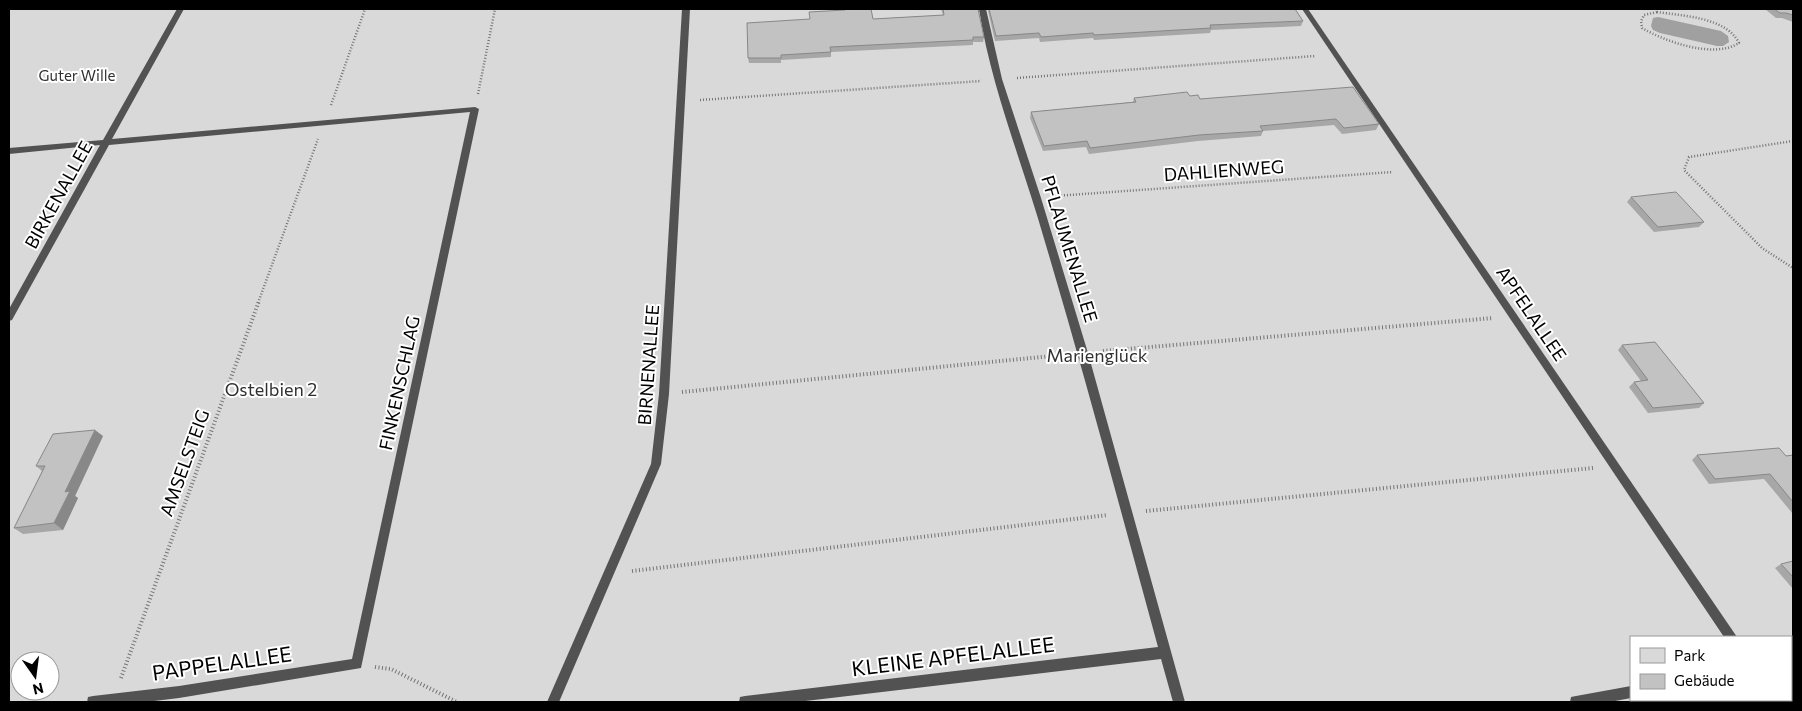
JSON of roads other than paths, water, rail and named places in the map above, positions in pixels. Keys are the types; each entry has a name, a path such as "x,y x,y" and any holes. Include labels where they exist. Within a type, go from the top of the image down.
{"lane":[{"name":"BIRKENALLEE","path":"9,317 180,9"},
{"name":"BIRNENALLEE","path":"553,702 656,464 664,394 686,9"},
{"name":"PFLAUMENALLEE","path":"982,9 998,80 1037,198 1083,353 1179,702"},
{"name":"APFELALLEE","path":"1305,9 1730,636"},
{"name":"FINKENSCHLAG","path":"107,142 475,109 357,664"},
{"path":"9,151 107,142"},
{"name":"KLEINE APFELALLEE","path":"745,702 1166,652"},
{"name":"PAPPELALLEE","path":"93,702 178,697 357,664"},
{"path":"1576,702 1630,692"}],"park label":[{"name":"Guter Wille","path":"77,76"},
{"name":"Marienglück","path":"1097,356"},
{"name":"Ostelbien 2","path":"271,390"}]}
